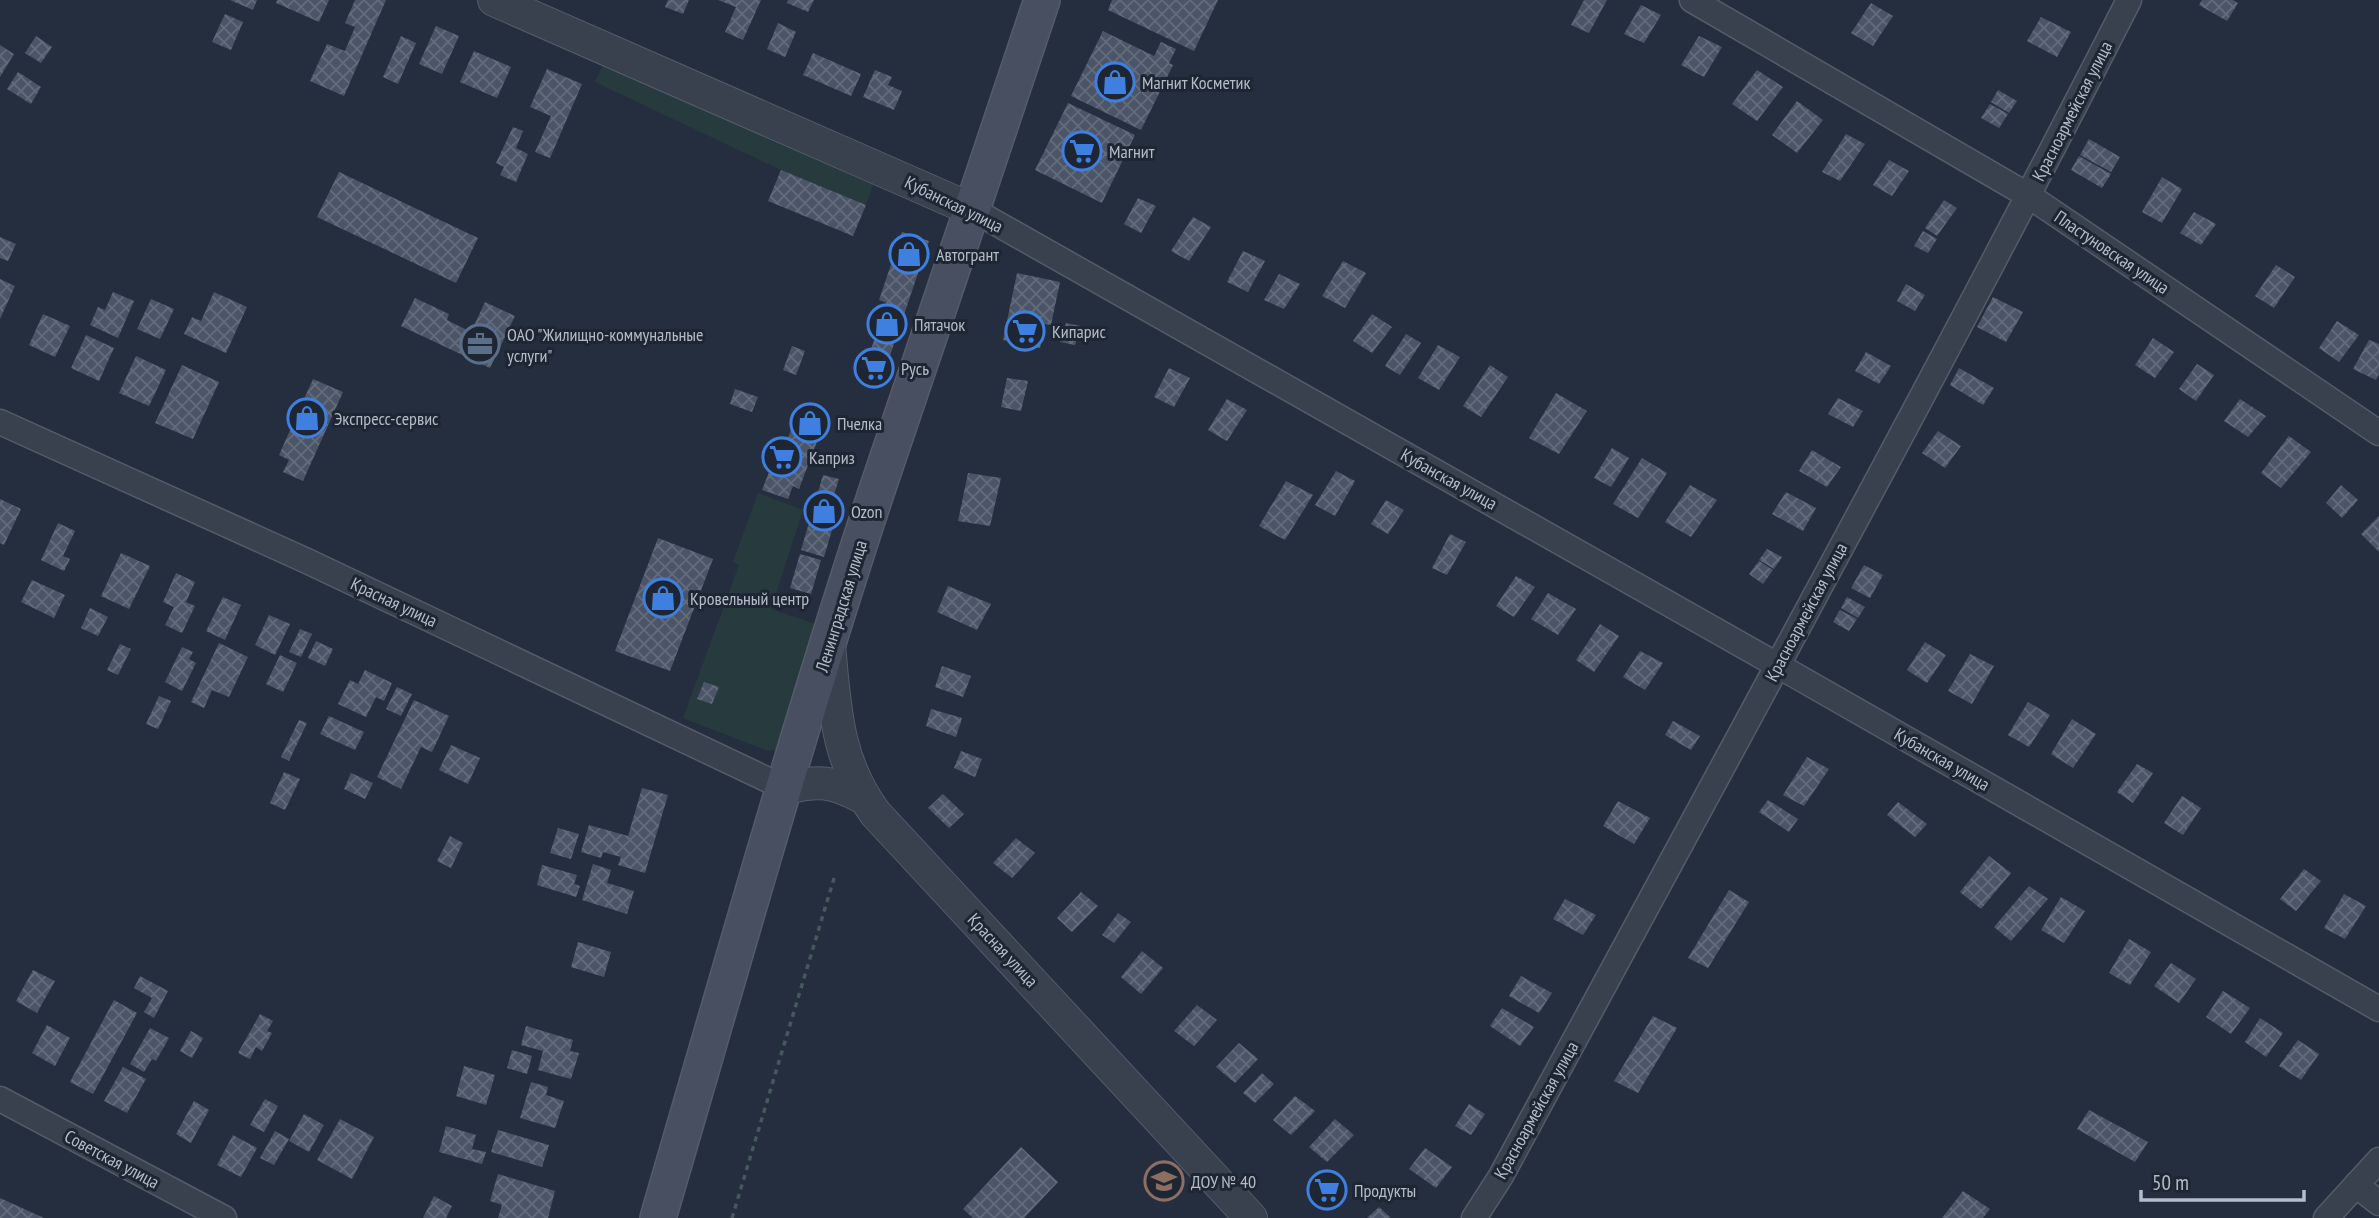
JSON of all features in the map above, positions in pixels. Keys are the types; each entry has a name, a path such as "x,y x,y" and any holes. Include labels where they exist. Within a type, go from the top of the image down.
{"main road":[{"name":"Ленинградская улица","path":"658,1218 785,788 876,494 1042,0"}],"street":[{"name":"Кубанская улица","path":"494,0 973,210 2379,1009"},
{"name":"Пластуновская улица","path":"1692,0 2029,196 2379,433"},
{"name":"Красноармейская улица","path":"1474,1218 1508,1164 1777,665 2029,196 2129,0"},
{"name":"Красная улица","path":"0,422 307,561 785,788"},
{"name":"Красная улица","path":"829,645 837,725 842,747 864,798 875,813 1251,1218"},
{"path":"785,788 822,781 840,785 864,798"},
{"name":"Советская улица","path":"0,1099 223,1218"},
{"path":"2326,1218 2379,1160"},
{"path":"2356,1185 2379,1203"}],"path":[{"path":"732,1218 835,875"}],"green space":[{"path":"604,63 873,185 866,205 781,170 595,82"},
{"path":"758,493 803,510 771,609 818,625 779,746 768,751 683,718 739,565 733,562"}],"building":[{"path":"230,0 257,0 253,10"},
{"path":"277,0 329,0 319,22 276,3"},
{"path":"355,0 386,0 344,96 310,81 327,44 345,51 355,27 345,23"},
{"path":"668,0 689,0 683,14 665,7"},
{"path":"718,0 761,0 743,40 725,32 736,7"},
{"path":"788,0 814,0 808,12 787,3"},
{"path":"1112,0 1218,0 1194,51 1108,10"},
{"path":"1584,0 1607,0 1589,33 1571,25"},
{"path":"2202,0 2233,0 2238,3 2227,21 2199,5"},
{"path":"1871,3 1893,16 1873,46 1851,33"},
{"path":"1641,5 1661,15 1644,43 1624,34"},
{"path":"225,14 243,22 231,50 212,42"},
{"path":"2041,17 2071,32 2057,57 2027,41"},
{"path":"778,23 796,32 785,57 767,49"},
{"path":"436,26 459,36 442,74 419,64"},
{"path":"1103,31 1154,56 1161,42 1176,49 1169,63 1173,65 1141,130 1071,96"},
{"path":"36,36 52,47 41,63 25,53"},
{"path":"401,36 416,43 398,84 383,77"},
{"path":"1699,36 1722,47 1704,77 1681,65"},
{"path":"0,45 14,54 0,77"},
{"path":"474,51 511,67 497,98 460,82"},
{"path":"813,53 861,74 851,96 803,75"},
{"path":"547,69 582,84 550,158 535,152 551,116 530,107"},
{"path":"875,70 892,77 888,85 902,91 894,110 863,97"},
{"path":"1757,70 1783,87 1757,121 1732,104"},
{"path":"18,72 41,87 31,104 7,89"},
{"path":"1998,90 2017,101 2009,113 1991,102"},
{"path":"1797,101 1823,120 1797,153 1772,135"},
{"path":"1068,103 1135,135 1102,203 1035,170"},
{"path":"1990,104 2008,114 1999,128 1981,118"},
{"path":"513,127 523,131 516,148 528,154 516,182 500,175 504,167 496,163"},
{"path":"1846,134 1865,144 1840,181 1822,172"},
{"path":"2089,139 2120,157 2111,172 2080,155"},
{"path":"2079,156 2111,174 2102,188 2071,170"},
{"path":"1889,160 1909,171 1892,196 1873,185"},
{"path":"781,170 866,205 853,236 768,201"},
{"path":"339,172 478,238 456,283 317,217"},
{"path":"2162,177 2182,189 2162,223 2142,212"},
{"path":"1138,198 1156,206 1141,233 1124,224"},
{"path":"1944,200 1957,208 1937,236 1925,228"},
{"path":"2194,212 2216,224 2201,245 2180,233"},
{"path":"1193,217 1211,227 1189,261 1171,251"},
{"path":"1923,231 1937,239 1928,253 1914,246"},
{"path":"902,232 929,241 879,388 860,381 887,303 879,300"},
{"path":"0,237 16,244 8,261 0,258"},
{"path":"1243,251 1265,261 1248,292 1227,282"},
{"path":"1343,261 1366,273 1345,308 1322,296"},
{"path":"2276,265 2295,277 2274,308 2255,296"},
{"path":"1017,273 1060,282 1051,325 1045,324 1040,348 1003,340"},
{"path":"1279,274 1300,284 1284,309 1264,300"},
{"path":"0,279 15,286 0,319"},
{"path":"1906,284 1925,295 1915,311 1897,301"},
{"path":"113,292 134,301 118,338 90,325 98,307 105,310"},
{"path":"214,292 247,307 226,353 184,334 192,317 201,321"},
{"path":"1993,297 2023,312 2006,342 1977,327"},
{"path":"415,298 449,314 447,320 471,332 485,302 515,316 490,368 401,326"},
{"path":"151,299 174,309 160,339 137,329"},
{"path":"43,314 70,326 55,357 29,345"},
{"path":"1372,314 1392,327 1372,353 1353,341"},
{"path":"2337,321 2359,335 2339,362 2319,348"},
{"path":"1066,323 1081,326 1075,345 1060,342"},
{"path":"1406,334 1421,343 1400,375 1385,366"},
{"path":"86,335 114,348 99,381 71,368"},
{"path":"2153,338 2174,352 2155,378 2135,365"},
{"path":"2369,340 2379,344 2379,374 2376,380 2353,369"},
{"path":"1438,345 1460,357 1439,390 1418,378"},
{"path":"792,346 805,351 796,375 783,370"},
{"path":"1866,352 1891,366 1879,384 1855,371"},
{"path":"136,356 166,370 149,406 119,393"},
{"path":"2197,364 2214,375 2196,401 2179,389"},
{"path":"182,365 219,382 193,439 155,423"},
{"path":"1490,365 1508,377 1481,417 1463,406"},
{"path":"1169,368 1190,378 1174,407 1154,397"},
{"path":"1959,368 1994,388 1983,405 1950,385"},
{"path":"1007,378 1028,381 1021,411 1001,407"},
{"path":"313,379 343,392 303,481 283,472 289,460 279,455"},
{"path":"735,389 758,397 752,412 730,404"},
{"path":"1556,393 1587,411 1559,454 1529,438"},
{"path":"1838,398 1863,411 1853,427 1828,414"},
{"path":"1227,399 1247,410 1227,441 1208,430"},
{"path":"2240,399 2266,416 2248,437 2224,421"},
{"path":"799,408 826,418 799,489 793,486 788,499 762,490 780,444 785,446"},
{"path":"1938,431 1961,446 1945,468 1922,453"},
{"path":"2289,436 2311,452 2281,488 2261,473"},
{"path":"1612,448 1629,458 1611,487 1594,478"},
{"path":"1812,450 1841,467 1827,487 1799,471"},
{"path":"1642,458 1667,473 1638,518 1613,504"},
{"path":"1336,471 1355,481 1335,516 1315,505"},
{"path":"968,473 1001,478 990,526 958,521"},
{"path":"823,475 839,479 832,501 840,503 824,557 801,550"},
{"path":"1286,481 1313,495 1285,540 1259,526"},
{"path":"1690,485 1717,500 1691,537 1665,522"},
{"path":"2341,485 2358,500 2342,518 2326,503"},
{"path":"1786,492 1816,508 1803,531 1772,514"},
{"path":"0,499 21,509 4,545 0,543"},
{"path":"1386,500 1404,510 1388,534 1371,524"},
{"path":"2379,516 2379,552 2361,534"},
{"path":"58,523 75,531 63,556 70,559 64,571 41,560"},
{"path":"1450,534 1466,542 1447,575 1432,568"},
{"path":"658,538 713,559 670,671 615,651"},
{"path":"1767,549 1782,557 1774,569 1759,560"},
{"path":"121,553 150,566 129,609 101,596"},
{"path":"800,554 821,560 811,594 790,588"},
{"path":"1759,561 1773,570 1763,584 1749,574"},
{"path":"1864,565 1883,575 1870,598 1851,588"},
{"path":"176,573 195,582 186,602 195,606 182,633 165,625 174,607 163,602"},
{"path":"1516,576 1535,587 1514,617 1496,606"},
{"path":"32,580 65,595 54,618 21,602"},
{"path":"948,586 991,604 977,630 937,612"},
{"path":"1548,593 1576,609 1558,635 1531,619"},
{"path":"223,597 241,605 225,640 206,631"},
{"path":"1847,597 1865,607 1858,618 1841,608"},
{"path":"90,608 108,617 98,636 81,628"},
{"path":"1840,610 1857,619 1849,631 1833,622"},
{"path":"269,615 290,624 275,655 255,645"},
{"path":"1600,624 1619,636 1594,672 1576,660"},
{"path":"300,629 312,634 301,657 289,652"},
{"path":"316,641 333,649 325,666 308,658"},
{"path":"1925,642 1946,655 1927,683 1907,670"},
{"path":"219,643 248,657 229,697 212,690 204,708 191,702"},
{"path":"120,644 131,649 118,675 107,670"},
{"path":"182,647 193,652 189,659 196,663 182,691 165,682"},
{"path":"1640,651 1663,663 1645,690 1623,677"},
{"path":"1970,654 1994,666 1972,704 1948,691"},
{"path":"280,655 297,663 283,692 266,684"},
{"path":"942,666 971,676 963,697 935,687"},
{"path":"365,670 392,683 384,701 376,697 366,717 338,704 350,680 358,684"},
{"path":"704,682 719,687 712,704 697,699"},
{"path":"397,687 412,694 401,716 386,709"},
{"path":"159,696 171,701 158,729 146,724"},
{"path":"414,700 449,716 432,752 421,747 401,789 377,777"},
{"path":"2028,702 2050,715 2029,747 2008,735"},
{"path":"931,709 962,718 956,737 926,726"},
{"path":"329,716 364,732 355,750 320,734"},
{"path":"2072,719 2096,734 2073,768 2051,754"},
{"path":"299,720 307,723 289,761 281,757"},
{"path":"1673,721 1700,736 1691,750 1665,735"},
{"path":"451,745 480,758 468,784 439,770"},
{"path":"961,751 982,759 975,777 954,768"},
{"path":"1807,757 1829,769 1804,806 1783,795"},
{"path":"2137,764 2153,773 2133,803 2117,792"},
{"path":"284,772 300,779 285,810 270,803"},
{"path":"351,773 373,783 365,799 344,789"},
{"path":"642,788 668,795 645,873 618,865 621,857 603,852 601,858 581,852 589,825 628,836"},
{"path":"943,794 964,814 949,828 928,808"},
{"path":"2182,796 2201,808 2183,835 2164,823"},
{"path":"1768,800 1798,819 1789,832 1759,812"},
{"path":"1618,801 1650,818 1634,844 1603,826"},
{"path":"1898,802 1927,824 1915,837 1887,815"},
{"path":"558,828 579,834 571,859 550,853"},
{"path":"450,836 463,843 451,868 437,861"},
{"path":"1016,838 1035,853 1012,878 993,863"},
{"path":"1989,856 2011,873 1981,909 1960,892"},
{"path":"593,864 611,870 607,883 634,891 627,914 582,900"},
{"path":"542,865 577,875 574,884 580,886 576,897 537,885"},
{"path":"2304,869 2321,881 2296,911 2280,899"},
{"path":"2029,886 2048,899 2011,941 1994,927"},
{"path":"1729,890 1749,902 1708,968 1688,958"},
{"path":"1081,892 1098,906 1072,932 1057,918"},
{"path":"2344,894 2366,906 2345,939 2324,928"},
{"path":"2061,897 2085,911 2064,943 2041,930"},
{"path":"1565,899 1596,915 1583,935 1553,919"},
{"path":"1118,913 1131,922 1114,943 1102,935"},
{"path":"2129,939 2151,952 2130,985 2109,973"},
{"path":"578,942 611,952 604,977 571,967"},
{"path":"1142,951 1163,968 1141,994 1121,977"},
{"path":"2171,963 2196,979 2179,1003 2154,986"},
{"path":"33,970 55,981 37,1013 16,1001"},
{"path":"140,976 168,991 154,1018 144,1012 152,998 134,988"},
{"path":"1521,976 1552,993 1539,1013 1509,996"},
{"path":"2223,991 2250,1008 2231,1034 2206,1017"},
{"path":"114,1000 137,1013 93,1094 70,1082"},
{"path":"1197,1005 1217,1020 1194,1046 1174,1031"},
{"path":"1502,1008 1534,1027 1520,1046 1490,1026"},
{"path":"260,1014 273,1021 267,1031 272,1033 262,1051 256,1047 250,1059 238,1053"},
{"path":"1653,1016 1677,1028 1638,1093 1614,1081"},
{"path":"2260,1018 2283,1033 2266,1057 2245,1042"},
{"path":"47,1025 70,1038 55,1066 32,1053"},
{"path":"526,1026 573,1040 570,1051 579,1053 571,1079 538,1070 543,1051 521,1045"},
{"path":"150,1028 169,1038 156,1061 152,1059 144,1072 130,1064"},
{"path":"191,1031 203,1038 192,1058 180,1051"},
{"path":"2298,1040 2319,1054 2301,1080 2279,1066"},
{"path":"1239,1043 1258,1059 1235,1083 1216,1067"},
{"path":"512,1050 532,1056 527,1074 507,1068"},
{"path":"464,1066 495,1075 486,1105 456,1096"},
{"path":"123,1067 146,1079 127,1113 104,1101"},
{"path":"1262,1073 1274,1084 1255,1103 1243,1093"},
{"path":"531,1082 548,1087 546,1095 564,1101 555,1128 520,1118"},
{"path":"1295,1096 1315,1111 1291,1135 1273,1120"},
{"path":"265,1099 278,1106 264,1132 250,1125"},
{"path":"194,1101 209,1110 191,1143 176,1134"},
{"path":"1469,1104 1485,1114 1471,1135 1455,1126"},
{"path":"2089,1110 2148,1142 2135,1162 2077,1129"},
{"path":"304,1114 324,1125 309,1152 289,1141"},
{"path":"340,1119 374,1137 352,1179 317,1160"},
{"path":"1335,1119 1354,1135 1327,1162 1309,1147"},
{"path":"446,1126 476,1135 472,1149 486,1152 482,1164 439,1152"},
{"path":"498,1130 549,1145 542,1167 491,1152"},
{"path":"275,1131 289,1139 274,1165 260,1158"},
{"path":"233,1135 257,1148 241,1177 217,1165"},
{"path":"1021,1147 1058,1182 1024,1218 973,1218 963,1209"},
{"path":"1425,1148 1452,1167 1436,1188 1409,1169"},
{"path":"498,1174 555,1191 548,1218 498,1218 502,1205 490,1201"},
{"path":"1963,1191 1990,1209 1983,1218 1942,1218"},
{"path":"434,1196 452,1206 446,1218 423,1218"},
{"path":"0,1198 44,1218 0,1218"},
{"path":"1379,1207 1391,1218 1367,1218"}],"place":[{"name":"Магнит Косметик","path":"1115,82"},
{"name":"Магнит","path":"1082,151"},
{"name":"Автогрант","path":"909,254"},
{"name":"Пятачок","path":"887,324"},
{"name":"Кипарис","path":"1025,331"},
{"name":"ОАО \"Жилищно-коммунальные услуги\"","path":"480,344"},
{"name":"Русь","path":"874,368"},
{"name":"Экспресс-сервис","path":"307,418"},
{"name":"Пчелка","path":"810,423"},
{"name":"Каприз","path":"782,457"},
{"name":"Ozon","path":"824,511"},
{"name":"Кровельный центр","path":"663,598"},
{"name":"ДОУ № 40","path":"1164,1181"},
{"name":"Продукты","path":"1327,1190"}]}
